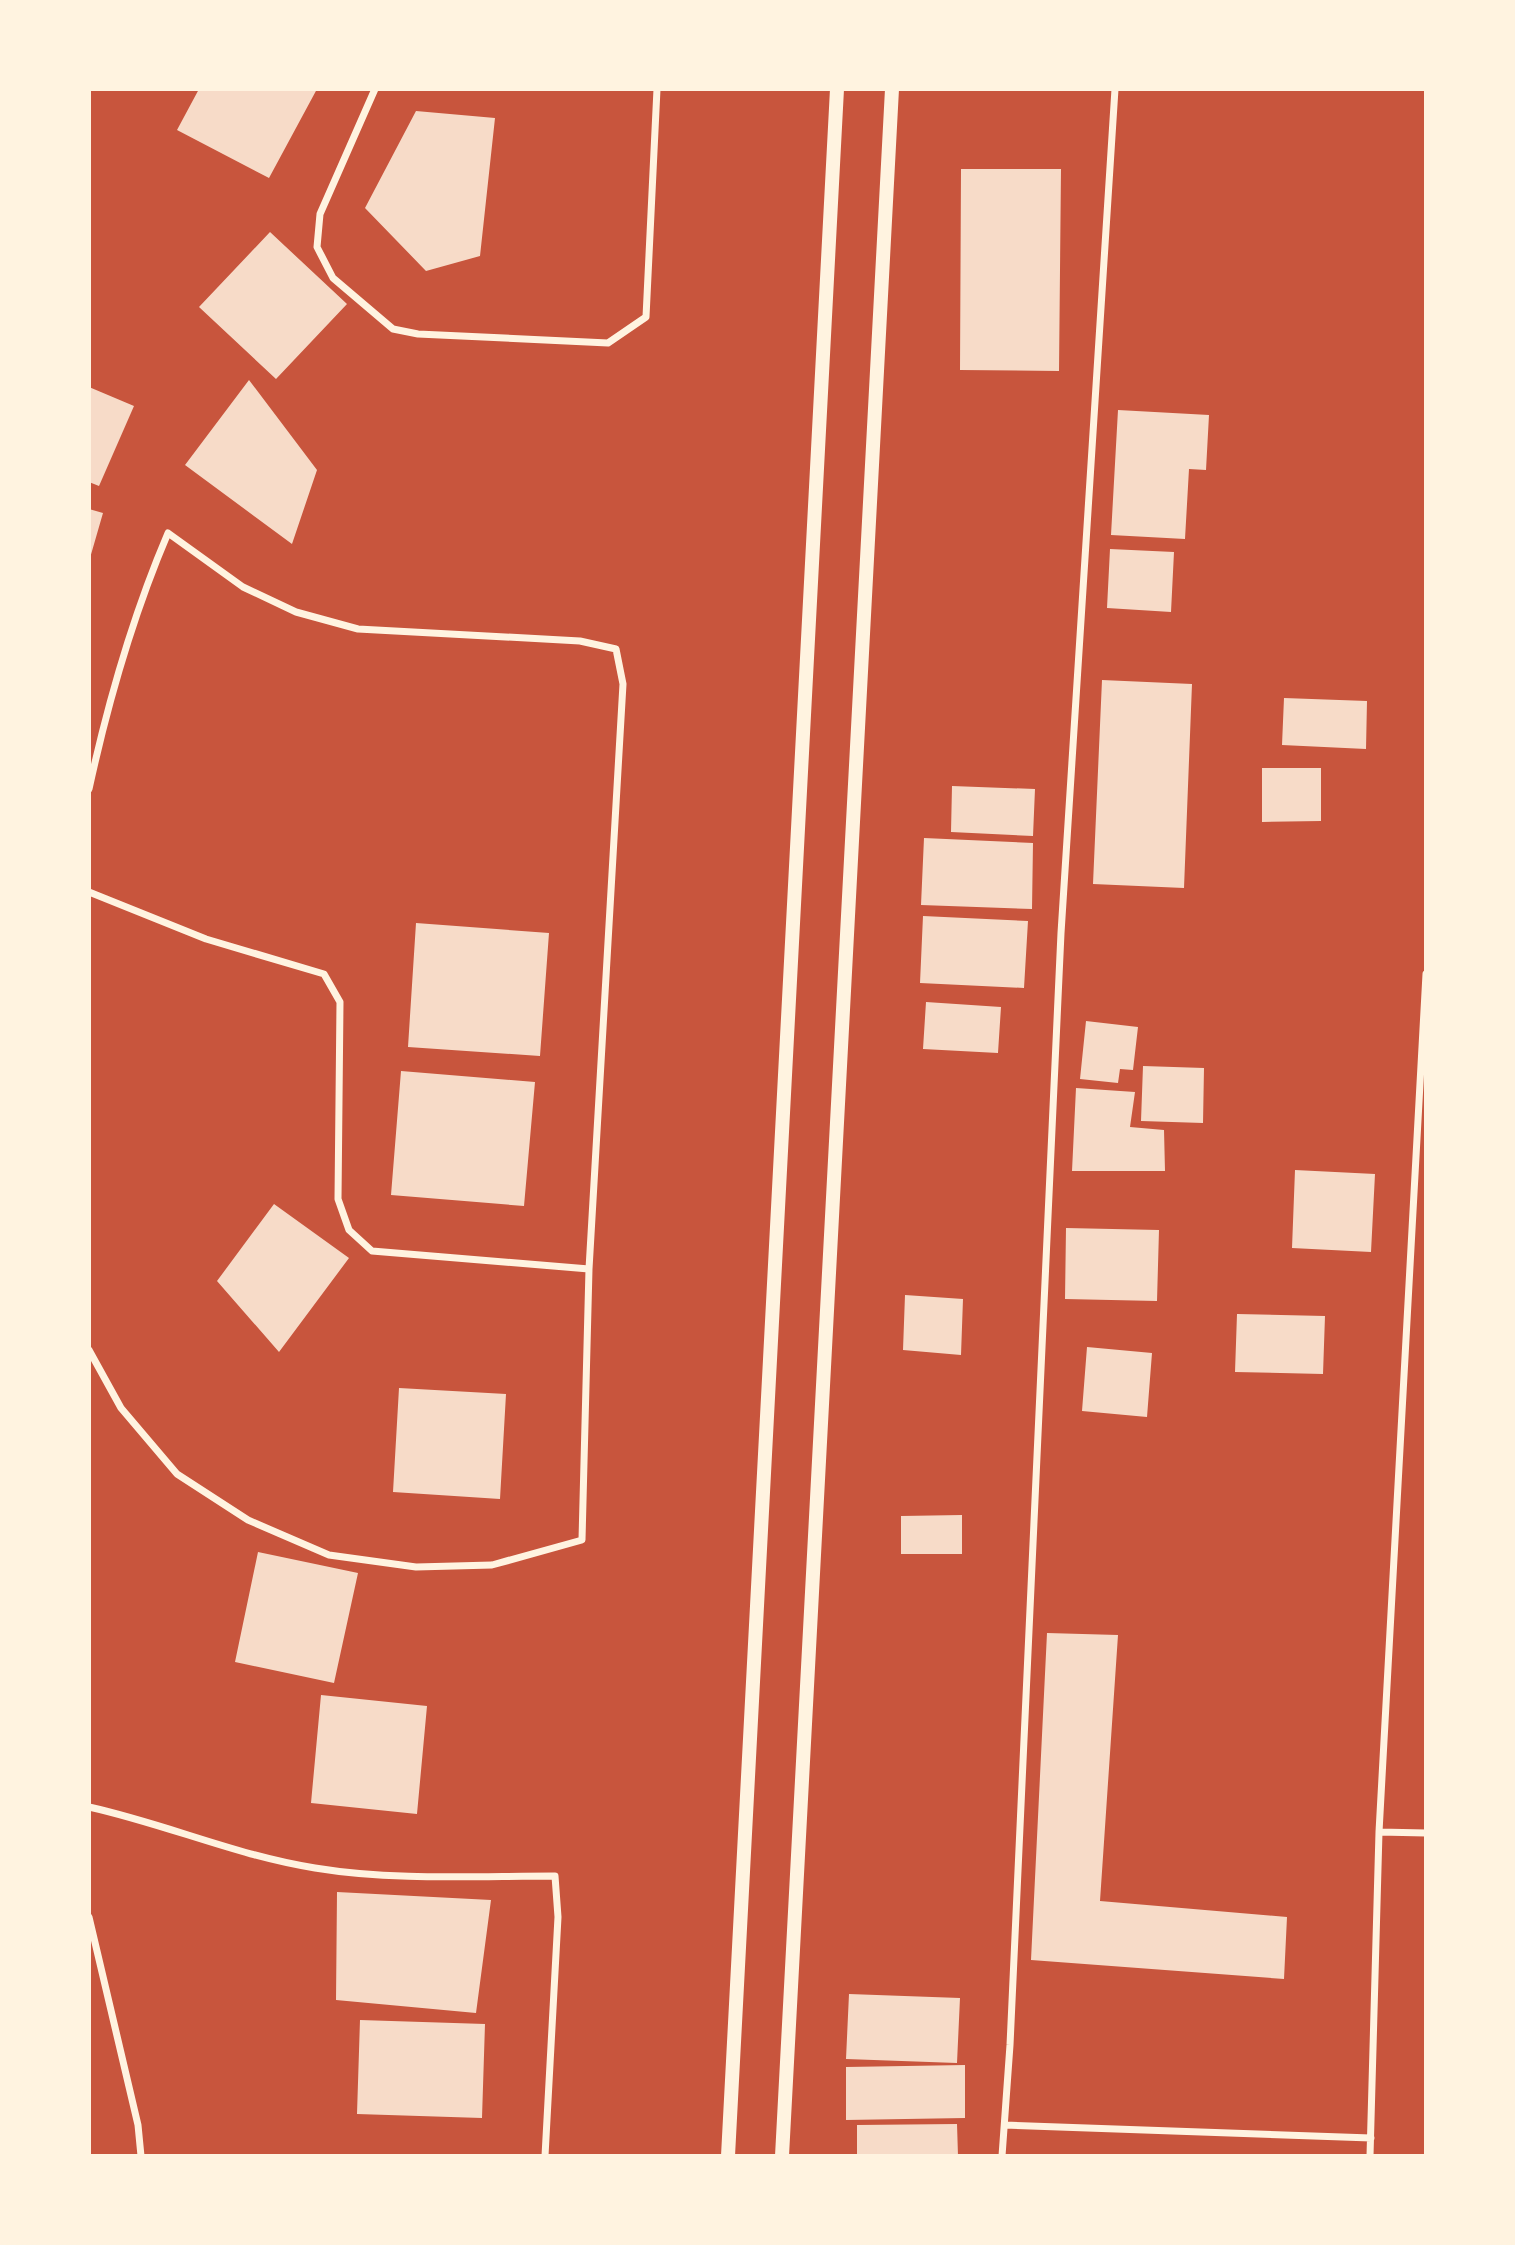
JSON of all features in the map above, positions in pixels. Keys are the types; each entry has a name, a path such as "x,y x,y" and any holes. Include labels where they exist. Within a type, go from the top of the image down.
{"main road":[{"path":"728,2156 836,89"},
{"path":"782,2156 892,89"}],"street":[{"path":"375,89 320,214 317,247 333,278 393,329 418,334 608,343 646,317 657,89"},
{"path":"1002,2156 1062,919 1115,89"},
{"path":"89,789 103,724 149,579 168,533 243,587 296,612 358,629 580,641 616,649 623,684 589,1269 582,1539 492,1565 416,1567 329,1555 248,1520 177,1474 121,1408 89,1350"},
{"path":"89,892 206,939 324,974 340,1002 338,1199 349,1230 372,1251 589,1269"},
{"path":"1370,2156 1379,1832 1426,974"},
{"path":"89,1807 245,1853 316,1868 394,1877 555,1876 558,1917 545,2156"},
{"path":"1379,1832 1426,1833"},
{"path":"89,1917 138,2124 141,2156"},
{"path":"1005,2124 1371,2138"}],"building":[{"path":"199,89 317,89 269,178 177,130"},
{"path":"416,111 495,118 480,256 426,271 365,208"},
{"path":"961,169 1061,169 1059,371 960,370"},
{"path":"270,232 347,304 276,379 199,307"},
{"path":"249,380 317,470 292,544 185,465"},
{"path":"89,387 134,406 99,486 89,482"},
{"path":"1118,410 1209,415 1206,470 1189,469 1185,539 1111,535"},
{"path":"89,509 103,513 90,558 89,558"},
{"path":"1110,549 1174,552 1171,612 1107,608"},
{"path":"1102,680 1192,684 1184,888 1093,884"},
{"path":"1284,698 1367,701 1366,749 1282,745"},
{"path":"1262,768 1321,768 1321,821 1262,822"},
{"path":"952,786 1035,789 1033,836 951,832"},
{"path":"924,838 1033,843 1032,909 921,905"},
{"path":"923,916 1028,921 1024,988 920,983"},
{"path":"416,923 549,933 540,1056 408,1047"},
{"path":"926,1002 1001,1007 998,1053 923,1049"},
{"path":"1086,1021 1138,1027 1133,1070 1120,1069 1118,1083 1080,1079"},
{"path":"1143,1066 1204,1068 1203,1123 1141,1121"},
{"path":"401,1071 535,1082 524,1206 391,1195"},
{"path":"1076,1088 1135,1092 1130,1127 1164,1130 1165,1171 1072,1171"},
{"path":"1295,1170 1375,1174 1371,1252 1292,1248"},
{"path":"274,1204 349,1258 279,1352 217,1281"},
{"path":"1066,1228 1159,1230 1157,1301 1065,1299"},
{"path":"905,1295 963,1299 961,1355 903,1350"},
{"path":"1237,1314 1325,1316 1323,1374 1235,1372"},
{"path":"1087,1347 1152,1353 1147,1417 1082,1411"},
{"path":"399,1388 506,1394 500,1499 393,1492"},
{"path":"962,1515 962,1554 901,1554 901,1516"},
{"path":"258,1552 358,1573 334,1683 235,1662"},
{"path":"1047,1633 1118,1635 1100,1901 1287,1917 1284,1979 1031,1960"},
{"path":"321,1695 427,1706 417,1814 311,1803"},
{"path":"337,1892 491,1900 476,2013 336,2000"},
{"path":"849,1994 960,1998 957,2063 846,2059"},
{"path":"360,2020 485,2024 482,2118 357,2114"},
{"path":"965,2065 965,2118 846,2120 846,2067"},
{"path":"957,2124 958,2156 857,2156 857,2125"}]}
